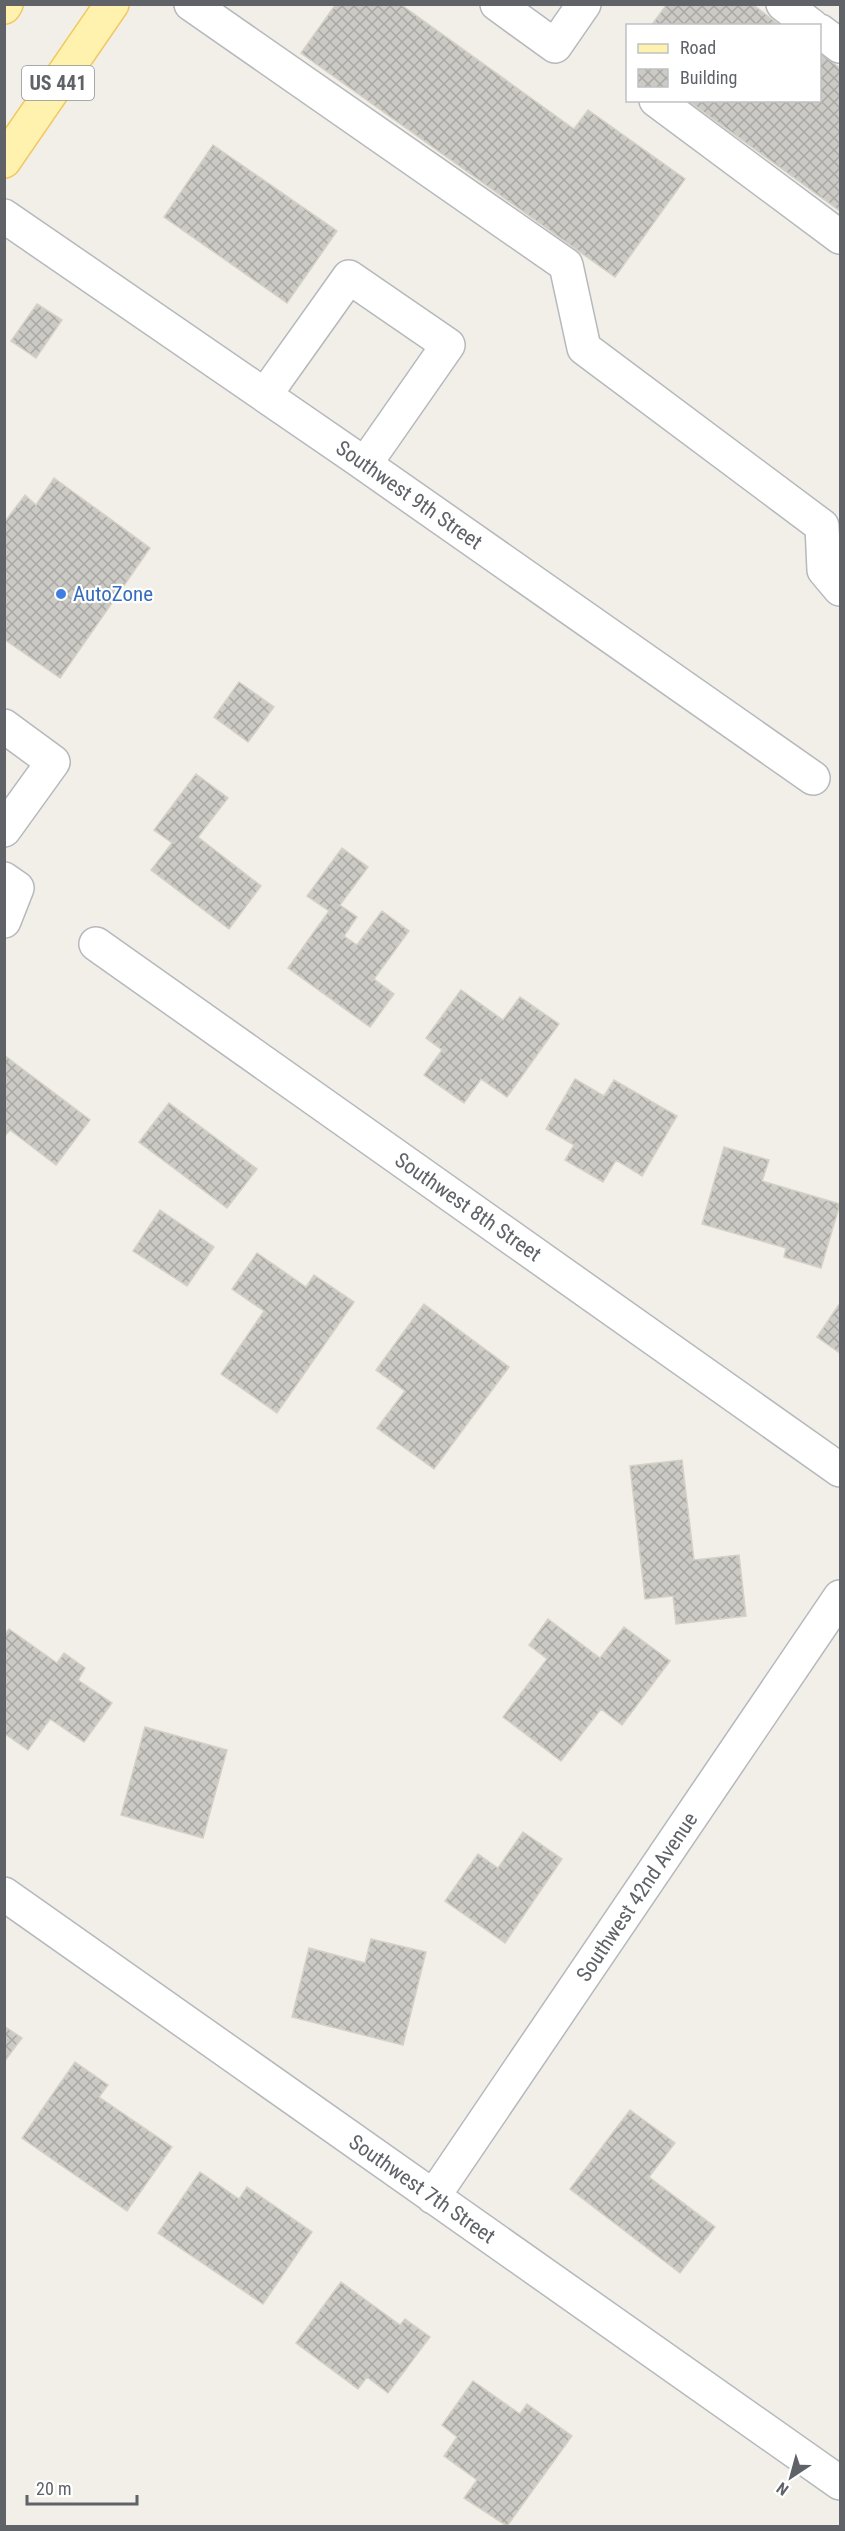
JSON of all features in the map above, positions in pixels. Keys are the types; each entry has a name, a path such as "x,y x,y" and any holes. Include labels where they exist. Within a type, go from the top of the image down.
{"main road":[{"name":"US 441","path":"4,161 112,4"}],"street":[{"path":"191,4 566,265 584,348 831,522 824,570 840,589"},
{"path":"497,4 555,46 584,4"},
{"path":"783,4 809,24"},
{"path":"821,32 840,46"},
{"path":"659,102 840,237"},
{"name":"Southwest 9th Street","path":"4,216 813,778"},
{"path":"264,395 349,277 430,332 448,345 365,465"},
{"path":"4,726 53,762 4,830"},
{"path":"4,921 11,883"},
{"name":"Southwest 8th Street","path":"96,944 840,1470"},
{"name":"Southwest 42nd Avenue","path":"433,2197 840,1597"},
{"name":"Southwest 7th Street","path":"4,1894 840,2482"}],"building":[{"path":"336,4 400,4 574,129 588,110 685,179 615,277 301,53"},
{"path":"667,4 752,4 778,24 652,24"},
{"path":"821,54 840,68 840,211 690,102 821,102"},
{"path":"213,145 337,231 287,303 164,217"},
{"path":"37,304 62,320 36,358 11,341"},
{"name":"AutoZone","path":"54,478 150,548 60,678 4,639 4,523 25,495 36,505"},
{"path":"239,682 274,707 248,742 214,717"},
{"path":"196,774 228,798 198,837 261,886 229,929 151,870 172,843 154,830"},
{"path":"342,848 368,867 340,905 357,917 344,936 357,945 382,911 409,931 374,979 394,994 370,1027 288,968 329,911 307,896"},
{"path":"461,990 503,1020 520,997 559,1024 507,1097 481,1079 464,1103 424,1075 442,1050 426,1038"},
{"path":"4,1055 90,1120 56,1165 10,1130 4,1137"},
{"path":"575,1079 604,1096 614,1080 677,1116 642,1176 616,1160 603,1182 565,1160 574,1145 546,1129"},
{"path":"169,1103 257,1169 227,1208 139,1142"},
{"path":"724,1147 769,1160 762,1181 840,1204 821,1268 784,1257 786,1248 702,1224"},
{"path":"160,1210 214,1247 187,1286 133,1251"},
{"path":"257,1253 306,1287 314,1275 354,1302 277,1413 221,1374 264,1311 232,1289"},
{"path":"840,1303 840,1353 817,1337"},
{"path":"424,1304 509,1367 434,1469 377,1428 405,1391 376,1370"},
{"path":"682,1460 694,1560 739,1555 746,1616 676,1624 673,1596 645,1599 630,1466"},
{"path":"548,1619 600,1658 624,1627 670,1661 622,1725 601,1709 561,1761 503,1717 547,1659 529,1645"},
{"path":"9,1629 57,1663 64,1653 85,1668 78,1680 112,1703 84,1742 50,1719 28,1750 4,1733 4,1635"},
{"path":"145,1727 227,1750 203,1838 121,1815"},
{"path":"523,1832 562,1859 505,1943 445,1901 478,1854 498,1868"},
{"path":"371,1939 426,1952 403,2045 292,2017 309,1948 365,1963"},
{"path":"4,2026 22,2038 4,2062"},
{"path":"75,2062 108,2085 99,2097 172,2147 127,2211 22,2138"},
{"path":"630,2110 675,2143 649,2177 715,2227 680,2273 570,2189"},
{"path":"200,2172 239,2199 247,2187 312,2232 263,2304 158,2233"},
{"path":"341,2282 400,2325 405,2319 430,2337 388,2393 367,2377 358,2389 296,2343"},
{"path":"473,2381 520,2414 527,2404 572,2436 507,2526 464,2498 477,2480 444,2456 457,2437 442,2425"}],"place":[{"name":"AutoZone","path":"61,594"}]}
